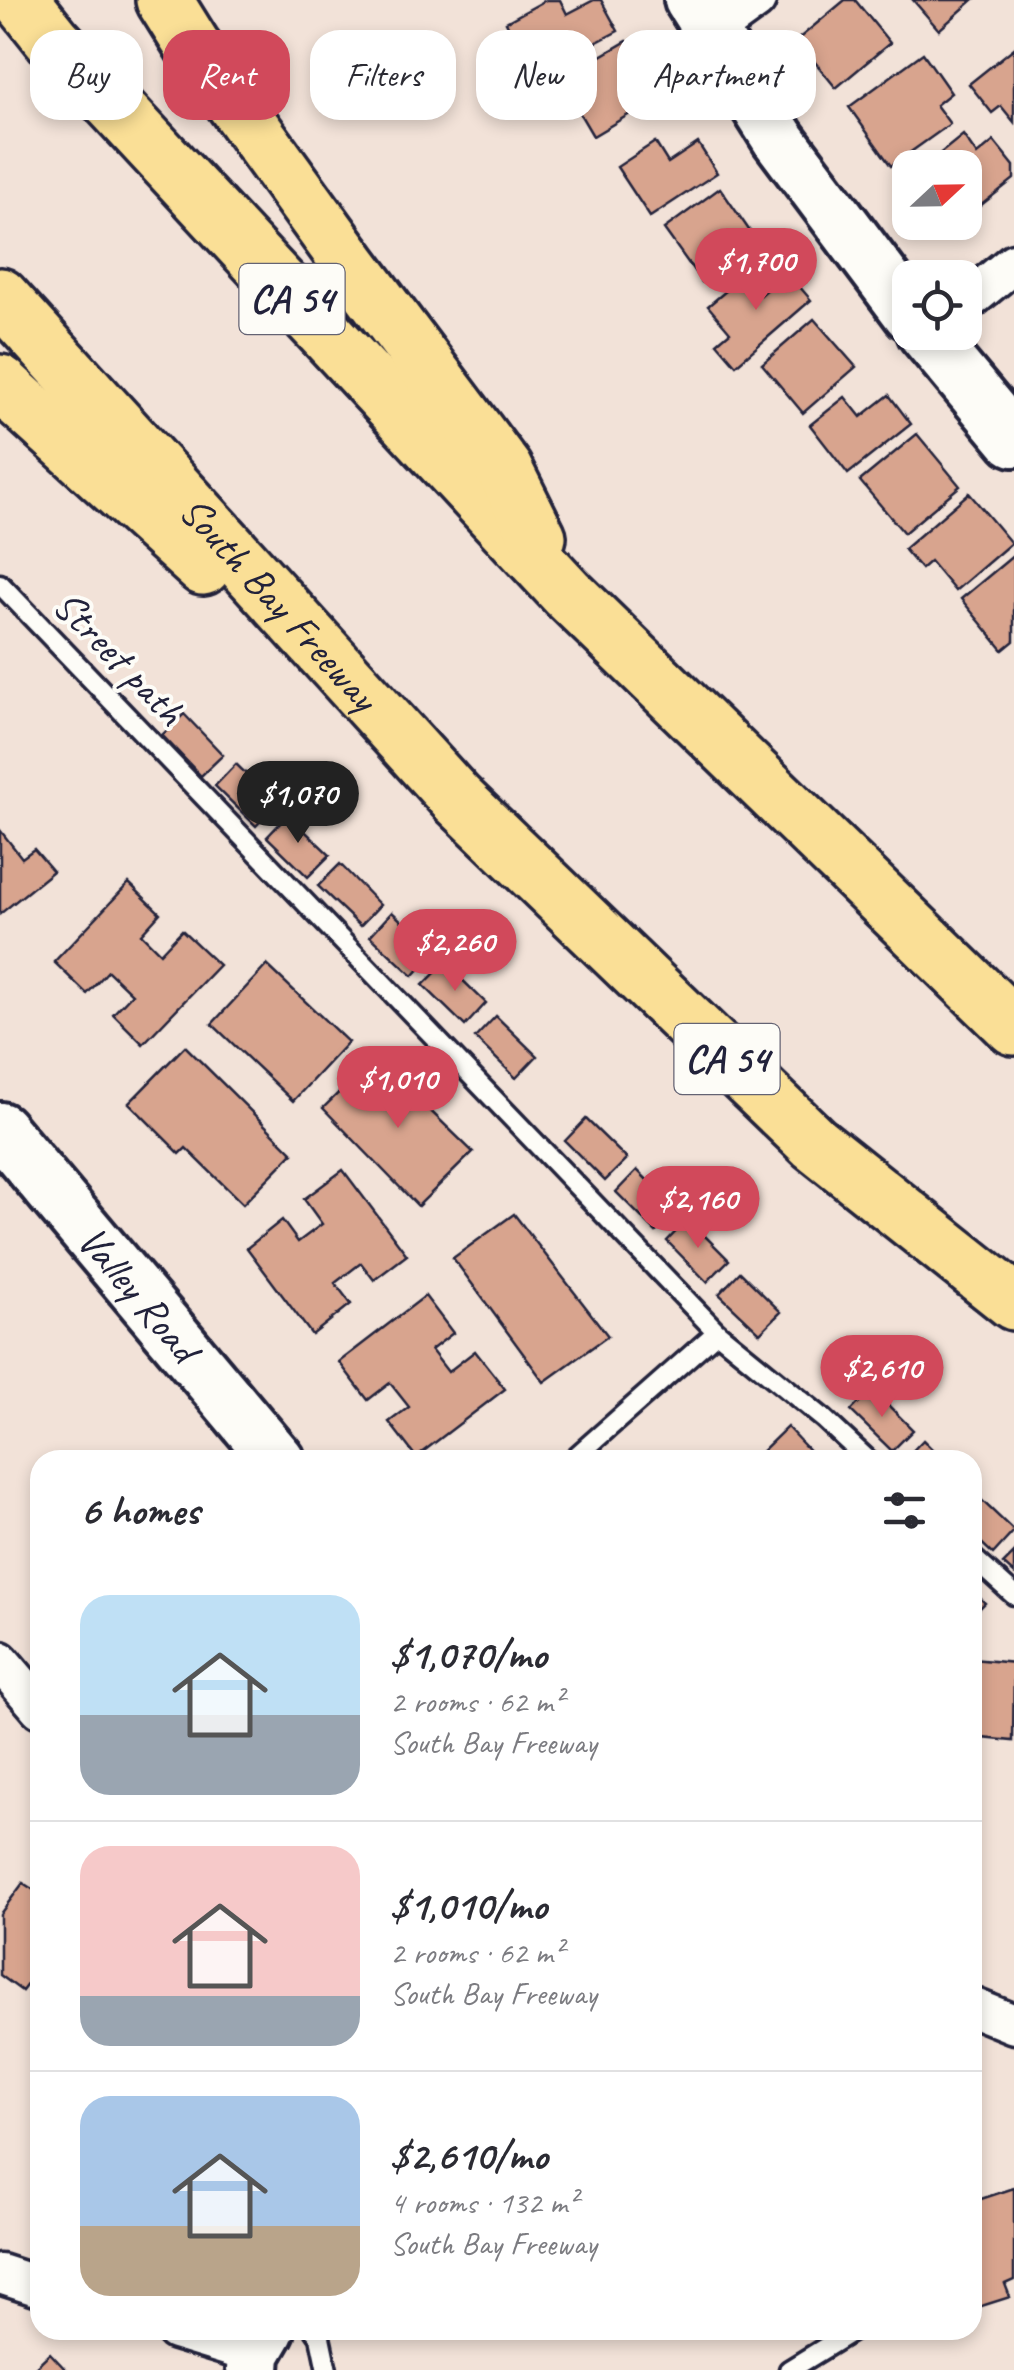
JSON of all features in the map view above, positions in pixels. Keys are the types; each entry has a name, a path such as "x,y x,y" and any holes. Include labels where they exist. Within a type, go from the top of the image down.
{"highway":[{"name":"CA 54","path":"21,0 53,40 567,594 1014,1027"},
{"path":"164,0 192,45 504,470 567,594"},
{"name":"South Bay Freeway","path":"0,296 456,798 814,1143 1014,1302"},
{"path":"0,383 456,798"}],"main road":[{"path":"700,17 778,138 892,276"},
{"path":"950,350 1014,440"},
{"name":"Valley Road","path":"0,1128 270,1450"}],"street":[{"path":"700,17 756,0"},
{"path":"982,286 1014,262"},
{"path":"0,1660 30,1696"},
{"path":"982,2011 1014,2024"},
{"path":"0,2274 30,2284"},
{"path":"216,2340 259,2351"}],"lane":[{"name":"Street path","path":"0,584 717,1332 857,1450"},
{"path":"583,1450 717,1332"},
{"path":"982,1566 1014,1596"},
{"path":"321,2340 326,2370"},
{"path":"789,2370 838,2340"}],"building":[{"path":"546,0 560,0 567,14 601,0 617,30 597,42 597,30 510,30 506,22"},
{"path":"845,0 855,0 890,43 836,88 816,63 816,30 809,30"},
{"path":"913,0 973,0 939,30"},
{"path":"617,47 620,120 593,136 584,120 597,120 597,58"},
{"path":"1014,48 1014,122 1001,106 992,113 969,84"},
{"path":"923,53 951,93 936,105 950,124 913,150 892,150 891,166 849,107"},
{"path":"963,135 974,150 944,150"},
{"path":"994,141 1014,166 1014,179 982,204 982,151"},
{"path":"655,142 668,163 698,143 717,173 650,217 617,167"},
{"path":"720,188 758,243 702,282 664,229"},
{"path":"787,272 811,300 736,365 717,343 730,332 708,306 745,275 761,295"},
{"path":"814,319 856,367 803,413 762,364"},
{"path":"889,395 911,424 848,474 810,425 845,397 861,417"},
{"path":"917,434 960,486 904,533 860,481"},
{"path":"969,493 1011,543 955,591 930,561 921,569 904,549"},
{"path":"1014,555 1014,641 1003,650 961,599"},
{"path":"184,714 223,755 201,776 162,735"},
{"path":"236,764 277,804 256,826 215,786"},
{"path":"288,815 330,855 308,877 267,837"},
{"path":"0,830 22,858 34,849 53,871 0,914"},
{"path":"340,864 380,905 360,926 318,886"},
{"path":"129,883 160,913 141,934 160,953 182,930 219,965 143,1044 113,1014 132,994 108,971 87,994 54,962"},
{"path":"392,912 435,952 413,976 370,936"},
{"path":"445,963 486,1003 465,1026 423,985"},
{"path":"267,965 348,1042 293,1101 212,1024"},
{"path":"496,1016 537,1056 516,1078 475,1038"},
{"path":"185,1046 293,1153 243,1204 186,1148 180,1154 129,1103"},
{"path":"375,1057 473,1152 418,1206 323,1108"},
{"path":"586,1119 627,1159 605,1181 565,1141"},
{"path":"343,1170 407,1255 374,1280 361,1263 335,1283 351,1304 312,1335 247,1248 282,1220 298,1242 322,1224 304,1199"},
{"path":"637,1170 678,1210 656,1232 616,1192"},
{"path":"514,1214 608,1336 544,1382 453,1258"},
{"path":"688,1219 729,1260 707,1282 667,1241"},
{"path":"740,1272 781,1312 760,1333 719,1294"},
{"path":"425,1296 453,1333 431,1350 448,1372 475,1351 505,1389 425,1450 411,1450 389,1422 409,1407 390,1383 368,1400 339,1362"},
{"path":"872,1389 913,1430 891,1450 851,1411"},
{"path":"787,1427 809,1450 763,1450"},
{"path":"923,1440 933,1450 914,1450"},
{"path":"982,1501 1014,1531 993,1554 982,1544"},
{"path":"1014,1553 1014,1574 1003,1564"},
{"path":"982,1660 1014,1663 1013,1741 982,1738"},
{"path":"23,1883 30,1888 30,1980 22,1991 0,1975 0,1914"},
{"path":"1014,2188 1014,2280 1005,2284 1010,2297 982,2306 982,2199"},
{"path":"50,2353 66,2370 32,2370"}]}
